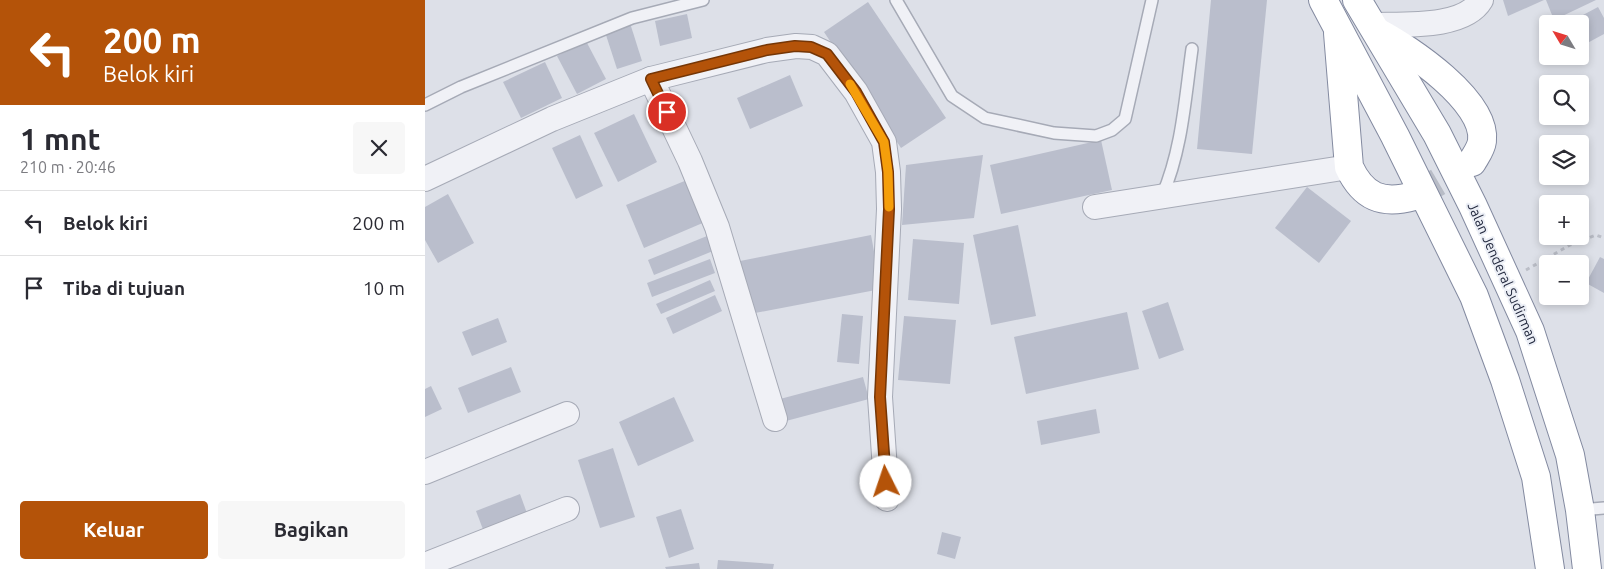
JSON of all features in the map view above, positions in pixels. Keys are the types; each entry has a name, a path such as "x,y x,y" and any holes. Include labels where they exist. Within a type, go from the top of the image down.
{"highway":[{"path":"1323,0 1475,296 1505,380 1536,477 1550,569"},
{"name":"Jalan Jenderal Sudirman","path":"1357,0 1437,134 1473,206 1530,331 1570,455 1592,509 1587,569"},
{"path":"1337,24 1349,167 1357,184 1369,195 1397,201 1414,196"},
{"path":"1376,29 1413,52 1453,86 1477,118 1482,139 1472,162"}],"street":[{"path":"1376,29 1451,20 1471,12 1481,0"},
{"path":"1413,52 1423,24"},
{"path":"425,178 552,119 651,79 767,50 795,46 811,47 827,54 856,92 884,142 888,172 889,209 880,397 887,499"},
{"path":"651,79 690,161 717,227 775,419"},
{"path":"1095,207 1349,167"},
{"path":"425,472 567,414"},
{"path":"425,565 567,509"}],"lane":[{"path":"425,105 461,87 632,18 703,0"},
{"path":"896,0 952,96 972,112 985,118 1054,133 1096,136 1112,130 1125,119 1152,0"},
{"path":"1162,196 1171,176 1179,144 1192,49"}],"path":[{"path":"1507,282 1571,245 1596,235 1604,238"}],"building":[{"path":"1211,0 1267,0 1252,154 1197,149"},
{"path":"1503,0 1544,0 1508,16"},
{"path":"1546,0 1596,0 1564,15 1552,15"},
{"path":"868,2 946,118 901,148 824,32"},
{"path":"1598,7 1604,18 1604,34 1589,42 1589,15 1583,15"},
{"path":"687,14 692,38 660,46 655,21"},
{"path":"630,23 642,61 617,69 605,32"},
{"path":"586,41 606,79 577,94 557,56"},
{"path":"545,62 562,98 521,118 503,82"},
{"path":"790,75 803,106 750,129 737,98"},
{"path":"634,114 657,162 618,182 594,133"},
{"path":"580,135 603,186 576,199 552,148"},
{"path":"1101,140 1112,190 1001,214 990,165"},
{"path":"983,155 974,218 902,225 906,165"},
{"path":"687,180 705,222 644,248 626,205"},
{"path":"1307,187 1351,221 1319,263 1275,228"},
{"path":"448,194 474,243 438,263 425,240 425,207"},
{"path":"1018,225 1036,316 991,325 973,235"},
{"path":"871,235 881,289 750,314 740,261"},
{"path":"707,236 713,251 654,275 648,260"},
{"path":"913,239 964,243 959,304 908,300"},
{"path":"1600,257 1604,259 1604,293 1589,285 1589,277"},
{"path":"710,259 715,273 652,297 647,283"},
{"path":"710,280 715,291 661,314 656,304"},
{"path":"715,295 722,311 673,334 666,318"},
{"path":"1168,302 1184,350 1159,359 1142,311"},
{"path":"1127,312 1139,369 1026,394 1014,337"},
{"path":"842,314 863,316 859,364 837,362"},
{"path":"904,316 956,320 950,384 898,380"},
{"path":"498,318 507,342 472,356 462,332"},
{"path":"511,367 521,392 468,413 458,388"},
{"path":"863,377 869,399 786,421 780,399"},
{"path":"431,386 442,409 425,417 425,389"},
{"path":"674,397 694,441 638,466 619,422"},
{"path":"1096,409 1100,433 1041,445 1037,421"},
{"path":"613,448 635,517 600,528 578,460"},
{"path":"520,494 528,516 484,532 476,511"},
{"path":"681,509 694,549 669,558 656,517"},
{"path":"942,532 961,537 955,559 937,554"},
{"path":"718,560 774,564 773,569 717,569"},
{"path":"699,563 700,569 666,569 665,567"}],"tunnel":[{"path":"1414,196 1472,162"}],"slow traffic":[{"path":"850,84 884,142 888,172 889,207"}],"route":[{"path":"667,112 651,79 767,50 795,46 811,47 827,54 856,92 884,142 888,172 889,209 880,397 886,482"}]}
